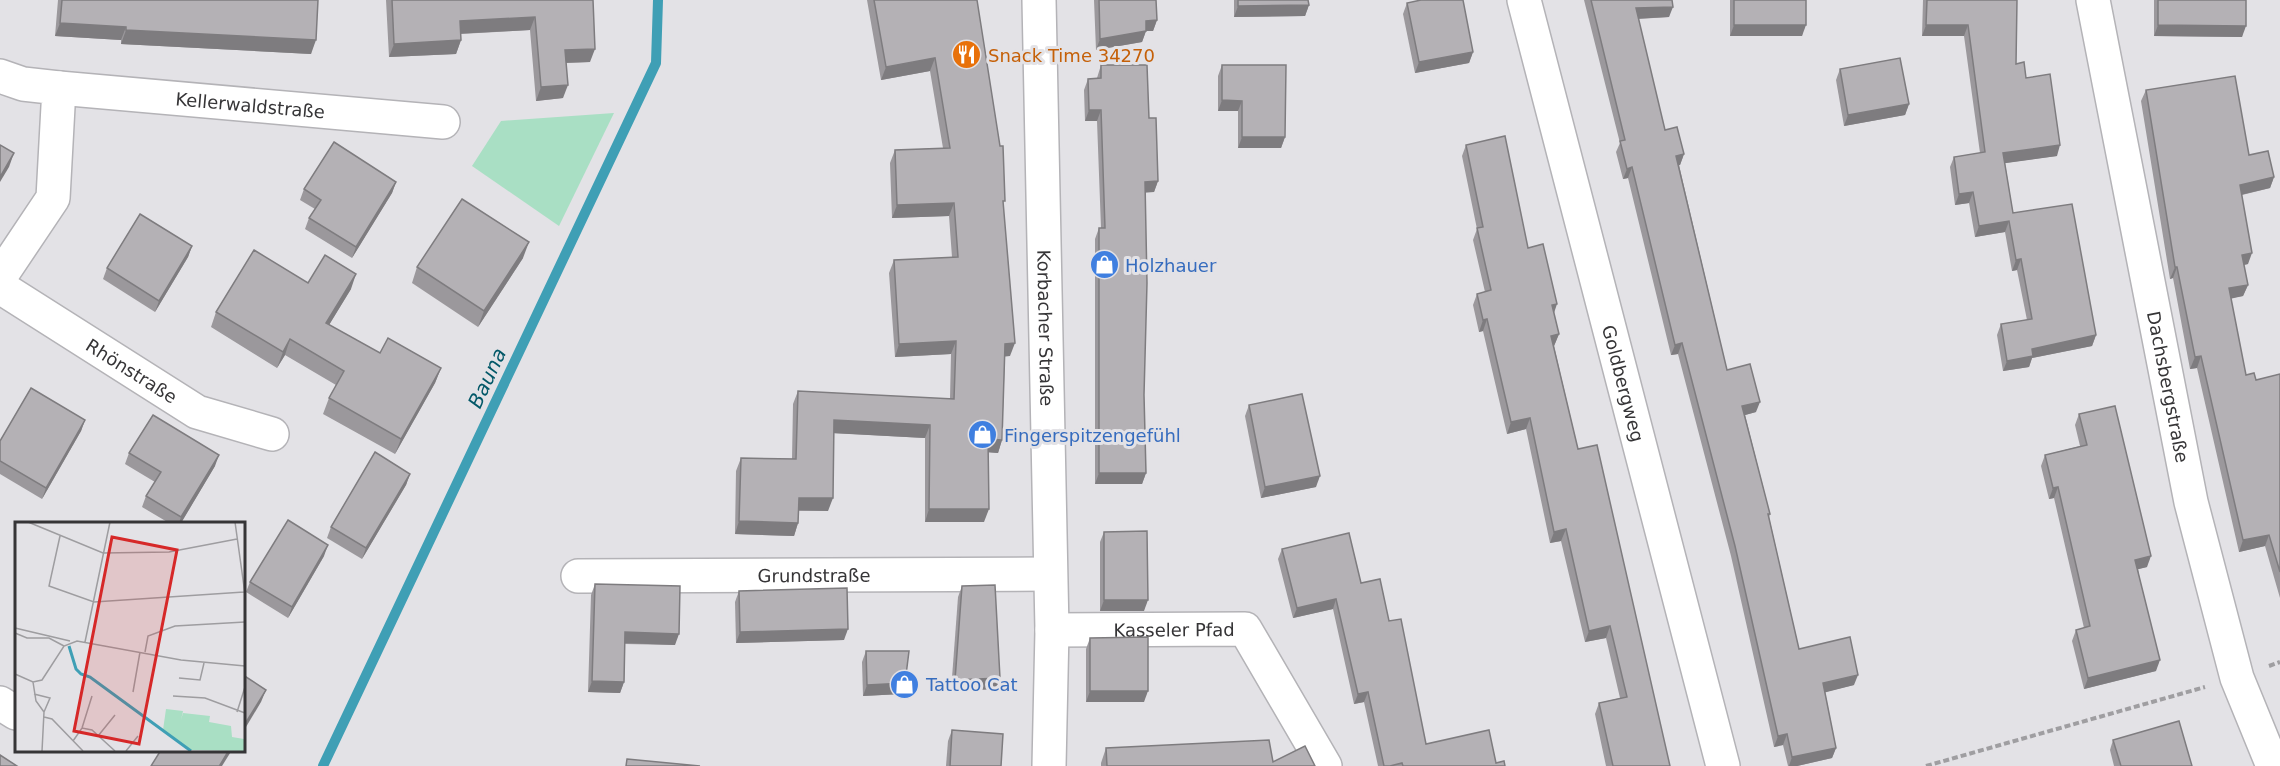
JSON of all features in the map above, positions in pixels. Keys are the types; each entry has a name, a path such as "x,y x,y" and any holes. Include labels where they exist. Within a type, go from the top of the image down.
{"street":[{"name":"Korbacher Straße","path":"1039,0 1049,574 1052,630 1049,766"},
{"name":"Goldbergweg","path":"1524,0 1723,766"},
{"name":"Dachsbergstraße","path":"2094,0 2191,502 2237,678 2273,766"},
{"name":"Kellerwaldstraße","path":"0,76 23,84 59,88 443,122"},
{"path":"0,276 53,198 59,88"},
{"name":"Rhönstraße","path":"0,287 197,412 272,434"},
{"name":"Grundstraße","path":"578,576 1049,574"},
{"name":"Kasseler Pfad","path":"1052,630 1245,629 1325,766"},
{"path":"0,703 15,712"}],"path":[{"path":"1926,766 2237,678 2280,662"}],"green space":[{"path":"614,113 559,226 472,166 501,121"}],"building":[{"path":"62,0 318,0 316,40 126,30 126,27 60,23"},
{"path":"392,0 593,0 595,49 565,50 568,85 541,87 535,17 460,21 461,40 394,44"},
{"path":"874,0 977,0 1000,146 1003,146 1005,201 1003,201 1015,343 1005,344 1002,440 988,439 989,509 929,509 930,425 834,420 833,498 799,498 798,523 739,521 741,458 796,459 798,391 954,399 956,341 899,344 894,260 958,257 954,203 897,205 895,150 950,148 935,58 886,67"},
{"path":"1099,0 1156,0 1157,20 1146,21 1146,31 1100,39"},
{"path":"1238,0 1308,0 1309,5 1238,6"},
{"path":"1421,0 1463,0 1473,52 1419,62 1407,3"},
{"path":"1591,0 1672,0 1673,7 1636,8 1665,130 1677,127 1684,154 1676,156 1727,370 1750,364 1760,402 1742,406 1770,514 1768,514 1799,649 1850,637 1858,675 1823,683 1836,748 1792,757 1787,734 1778,736 1735,546 1682,343 1675,345 1632,167 1627,169 1620,141 1625,140"},
{"path":"1734,0 1806,0 1806,25 1734,25"},
{"path":"1927,0 2017,0 2016,64 2024,62 2026,78 2050,74 2060,145 2003,153 2013,213 2072,204 2096,335 2032,349 2033,356 2007,361 2001,324 2032,319 2021,259 2016,260 2009,221 1979,226 1973,192 1959,194 1954,157 1985,152 1968,25 1926,25"},
{"path":"2158,0 2246,0 2246,26 2158,25"},
{"path":"1900,58 1909,104 1848,115 1840,69"},
{"path":"1101,65 1147,65 1149,118 1156,118 1158,181 1145,182 1146,473 1099,473 1099,228 1105,228 1101,110 1089,110 1088,79 1101,78"},
{"path":"1222,65 1286,65 1285,137 1242,137 1242,101 1222,100"},
{"path":"2235,76 2249,155 2268,151 2274,177 2240,185 2252,253 2242,255 2248,285 2229,288 2246,375 2254,373 2256,380 2280,374 2280,572 2269,535 2243,540 2201,356 2195,357 2177,267 2175,267 2146,90"},
{"path":"1505,136 1528,248 1543,244 1557,304 1552,305 1559,334 1551,336 1578,449 1597,445 1670,766 1613,766 1599,703 1627,697 1610,626 1589,631 1566,529 1554,532 1530,418 1511,422 1487,319 1483,320 1477,294 1491,290 1477,228 1483,227 1466,145"},
{"path":"334,142 396,182 356,247 309,218 321,200 304,189"},
{"path":"0,145 14,153 0,177"},
{"path":"462,199 529,242 484,311 417,267"},
{"path":"140,214 192,246 159,301 107,268"},
{"path":"254,250 308,283 325,255 356,274 326,323 380,353 388,338 441,368 401,439 329,398 344,371 290,339 283,352 216,312"},
{"path":"31,388 85,420 46,488 0,461 0,441"},
{"path":"1302,394 1320,476 1265,487 1249,405"},
{"path":"2115,406 2151,556 2135,560 2160,660 2088,678 2076,630 2090,626 2058,487 2053,488 2045,455 2087,445 2079,414"},
{"path":"153,415 219,455 181,517 146,496 161,472 129,453"},
{"path":"375,452 410,474 366,548 331,527"},
{"path":"288,520 328,545 292,607 250,582"},
{"path":"1147,531 1148,600 1104,600 1104,532"},
{"path":"1349,533 1361,583 1380,579 1389,621 1401,619 1426,744 1489,730 1496,763 1504,761 1505,766 1403,766 1402,763 1384,766 1368,692 1358,694 1336,599 1297,608 1282,549"},
{"path":"595,584 680,586 679,634 625,632 624,682 592,681"},
{"path":"995,585 1000,678 955,680 962,586"},
{"path":"847,588 848,629 740,632 739,591"},
{"path":"1148,637 1148,691 1090,691 1090,638"},
{"path":"866,651 909,651 905,683 867,685"},
{"path":"244,676 266,690 244,725"},
{"path":"2179,721 2192,766 2121,766 2113,740"},
{"path":"952,730 1003,734 1001,766 950,766"},
{"path":"1269,740 1273,762 1305,746 1315,766 1107,766 1106,748"},
{"path":"160,751 228,751 221,766 151,766"},
{"path":"0,755 17,766 0,766"},
{"path":"627,759 700,766 626,766"}],"waterway":[{"name":"Bauna","path":"323,766 656,63 658,0"}],"place":[{"name":"Snack Time 34270","path":"967,55"},
{"name":"Holzhauer","path":"1104,265"},
{"name":"Fingerspitzengefühl","path":"983,435"},
{"name":"Tattoo Cat","path":"905,684"}]}
